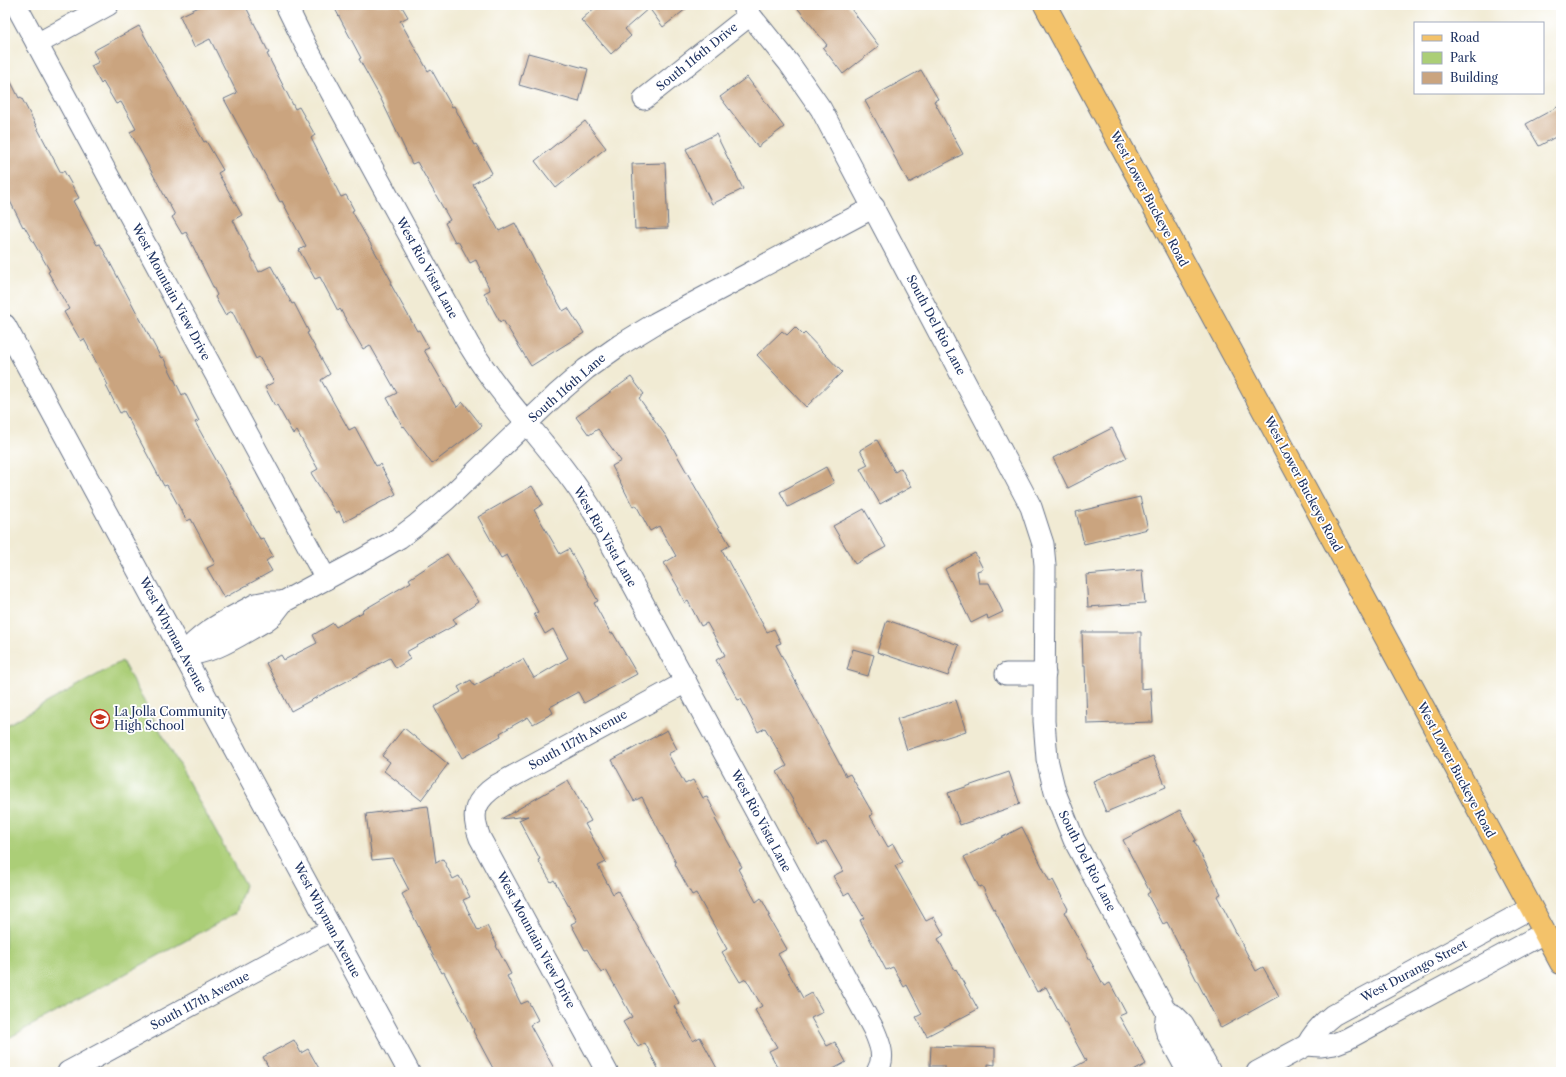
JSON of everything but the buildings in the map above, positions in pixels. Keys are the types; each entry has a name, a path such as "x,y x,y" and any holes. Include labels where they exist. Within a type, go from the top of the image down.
{"main road":[{"name":"West Lower Buckeye Road","path":"1045,5 1561,963"}],"street":[{"name":"West Mountain View Drive","path":"16,5 326,579"},
{"path":"36,44 108,5"},
{"name":"West Rio Vista Lane","path":"286,5 313,60 469,345 492,380 576,484 587,500 874,1030 882,1053 879,1068"},
{"name":"South 116th Drive","path":"644,99 746,10"},
{"name":"South Del Rio Lane","path":"746,10 789,63 813,98 834,133 1034,513 1043,544 1045,565 1044,722 1047,759 1055,792 1060,809 1074,840 1167,1013"},
{"name":"South 116th Lane","path":"183,655 203,653 213,649 266,621 276,612 283,602 383,548 415,526 446,500 556,395 586,369 631,338 874,207"},
{"name":"West Whyman Avenue","path":"5,325 409,1072"},
{"path":"1006,674 1045,674"},
{"name":"South 117th Avenue","path":"477,806 481,798 497,785 686,682"},
{"name":"West Mountain View Drive","path":"477,806 475,816 476,827 480,838 607,1072"},
{"name":"West Durango Street","path":"1307,1045 1313,1033 1322,1023 1333,1015 1531,908"},
{"name":"South 117th Avenue","path":"68,1072 332,929"},
{"path":"1257,1072 1307,1045 1327,1045 1347,1039 1544,933"},
{"path":"1188,1072 1167,1033 1165,1025 1167,1013 1174,1015 1183,1024 1210,1072"}],"green space":[{"path":"122,661 245,885 236,913 5,1040 5,726"}],"place":[{"name":"La Jolla Community High School","path":"100,719"}]}
